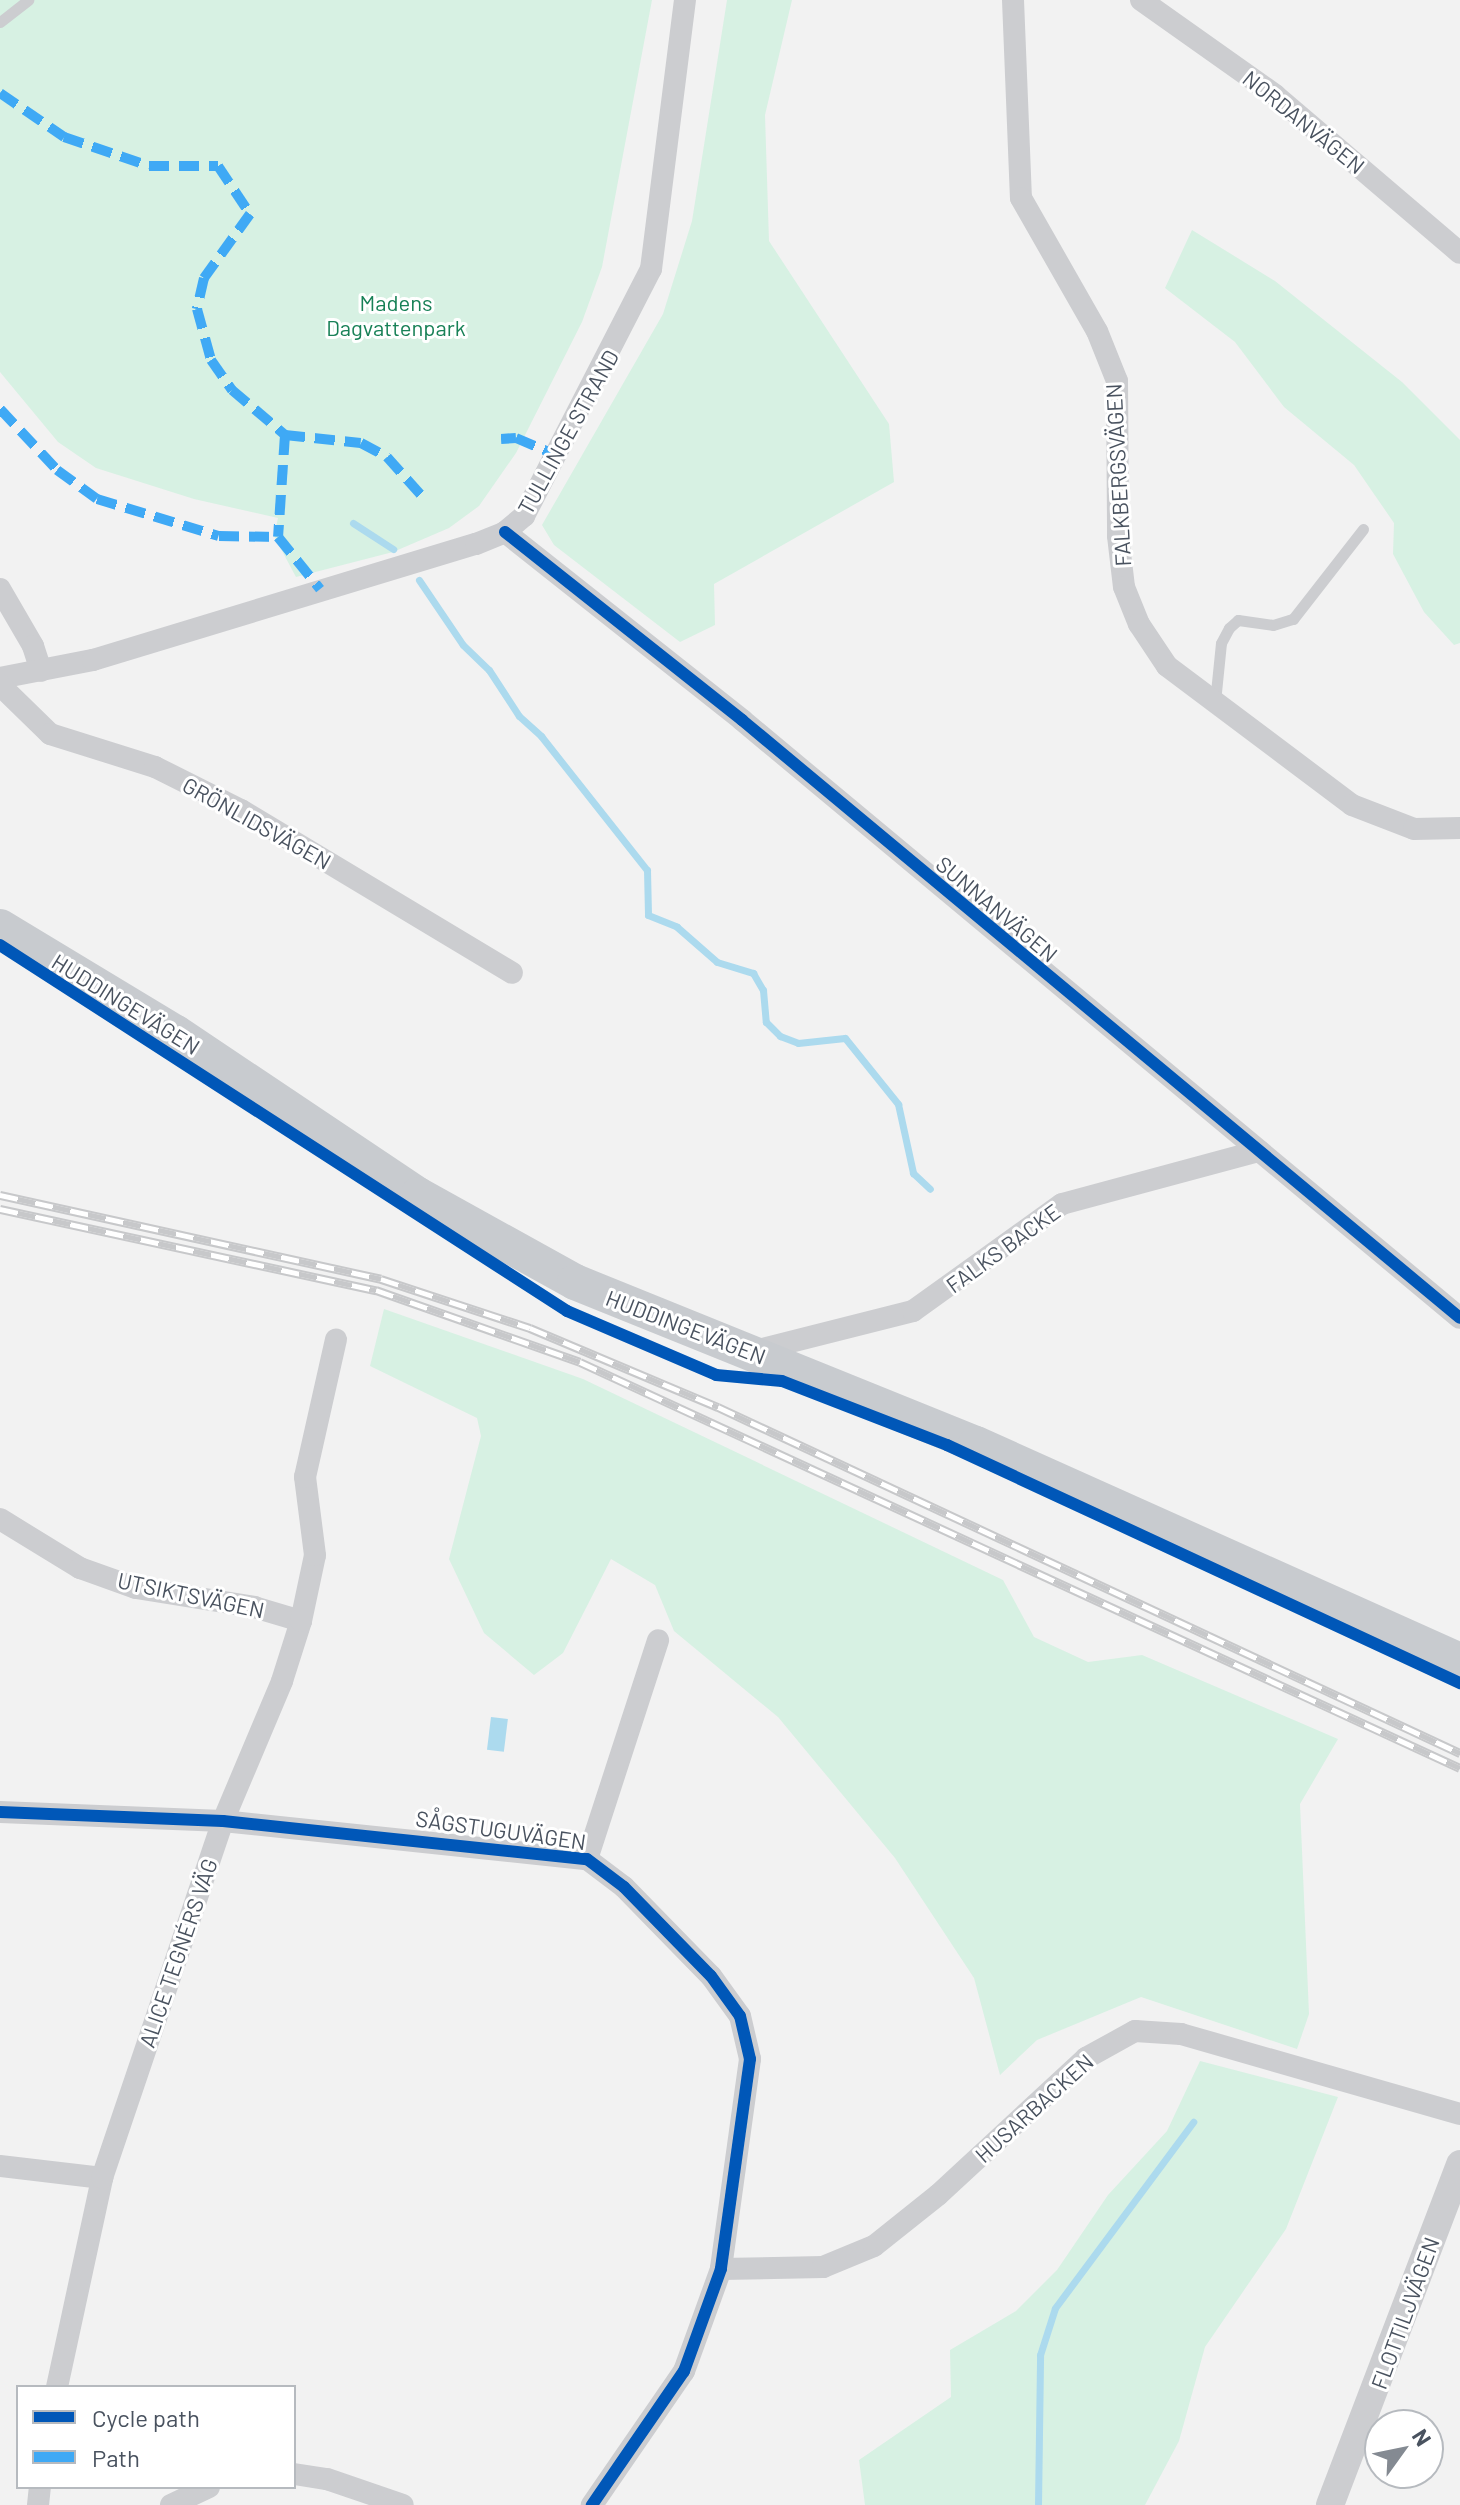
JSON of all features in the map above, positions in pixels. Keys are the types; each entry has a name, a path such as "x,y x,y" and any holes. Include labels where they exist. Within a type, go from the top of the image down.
{"main road":[{"name":"HUDDINGEVÄGEN","path":"0,927 495,1239 611,1299 976,1444 1460,1661"}],"street":[{"name":"TULLINGE STRAND","path":"0,678 93,660 505,532 524,516 651,269 685,0"},
{"name":"FALKBERGSVÄGEN","path":"1013,0 1015,147 1021,198 1097,331 1117,381 1118,536 1124,587 1139,624 1167,666 1352,805 1414,829 1460,828"},
{"name":"NORDANVÄGEN","path":"1141,0 1275,95 1460,253"},
{"name":"SUNNANVÄGEN","path":"505,532 742,720 1460,1318"},
{"path":"0,589 33,646 41,671"},
{"name":"GRÖNLIDSVÄGEN","path":"0,685 50,734 155,767 241,810 512,973"},
{"name":"FALKS BACKE","path":"750,1352 913,1311 1062,1204 1259,1151"},
{"name":"ALICE TEGNÉRS VÄG","path":"57,2385 102,2178 223,1821 282,1681 301,1621 315,1555 305,1477 336,1339"},
{"name":"UTSIKTSVÄGEN","path":"0,1519 80,1568 136,1588 254,1607 301,1621"},
{"path":"587,1859 658,1640"},
{"name":"SÅGSTUGUVÄGEN","path":"0,1812 223,1821 587,1859 624,1887 711,1976 743,2026 750,2074 721,2269 684,2371 592,2505"},
{"name":"HUSARBACKEN","path":"721,2269 823,2267 874,2246 938,2195 1086,2058 1135,2031 1181,2034 1460,2114"},
{"name":"FLOTTILJVÄGEN","path":"1330,2505 1460,2164"},
{"path":"0,2166 102,2178"},
{"path":"296,2475 403,2505"},
{"path":"171,2505 205,2489"}],"lane":[{"path":"0,22 28,0"},
{"path":"1215,703 1221,643 1229,628 1238,620 1273,625 1293,619 1363,529"}],"green space":[{"name":"Madens Dagvattenpark","path":"0,0 652,0 602,267 582,322 516,453 479,506 449,528 393,552 296,577 274,536 278,518 194,499 96,468 58,442 0,372"},
{"path":"727,0 792,0 765,115 769,241 889,424 894,482 714,584 715,625 680,642 554,545 542,525 663,314 692,221"},
{"path":"1192,230 1275,281 1402,382 1460,440 1460,643 1454,645 1424,612 1393,554 1394,523 1354,465 1284,407 1235,342 1165,288"},
{"path":"384,1309 583,1379 1003,1580 1034,1637 1088,1662 1142,1655 1338,1739 1300,1804 1309,2014 1297,2049 1141,1997 1037,2040 1000,2075 974,1978 895,1858 778,1717 674,1631 655,1585 611,1559 563,1653 534,1675 484,1633 449,1559 481,1436 477,1418 370,1366"},
{"path":"1200,2061 1338,2097 1286,2229 1205,2347 1179,2441 1145,2505 865,2505 859,2460 951,2397 950,2350 1016,2311 1057,2270 1108,2195 1167,2131"}],"water":[{"path":"491,1717 508,1719 504,1752 487,1750"}],"waterway":[{"path":"353,523 393,549"},
{"path":"419,580 463,645 489,670 519,716 541,736 647,870 648,915 677,927 717,962 753,973 763,990 766,1022 780,1036 798,1043 845,1038 898,1104 913,1173 930,1189"},
{"path":"1038,2505 1040,2355 1055,2308 1193,2122"}],"railway":[{"path":"0,1195 381,1279 530,1328 718,1407 1460,1753"},
{"path":"0,1209 376,1290 580,1362 1460,1768"}],"marked path":[{"path":"0,93 64,137 149,166 218,166 250,214 204,278 197,309 211,360 232,390 285,435 361,443 387,457 421,495"},
{"path":"0,409 57,470 97,499 219,536 278,537"},
{"path":"285,435 278,537 320,589"},
{"path":"501,439 516,438 556,455"}],"cycle path":[{"path":"505,532 742,720 1460,1318"},
{"path":"0,945 567,1311 716,1375 782,1381 947,1445 1460,1683"},
{"path":"0,1812 223,1821 587,1859 624,1887 711,1976 740,2016 750,2059 721,2269 684,2371 592,2505"}]}
